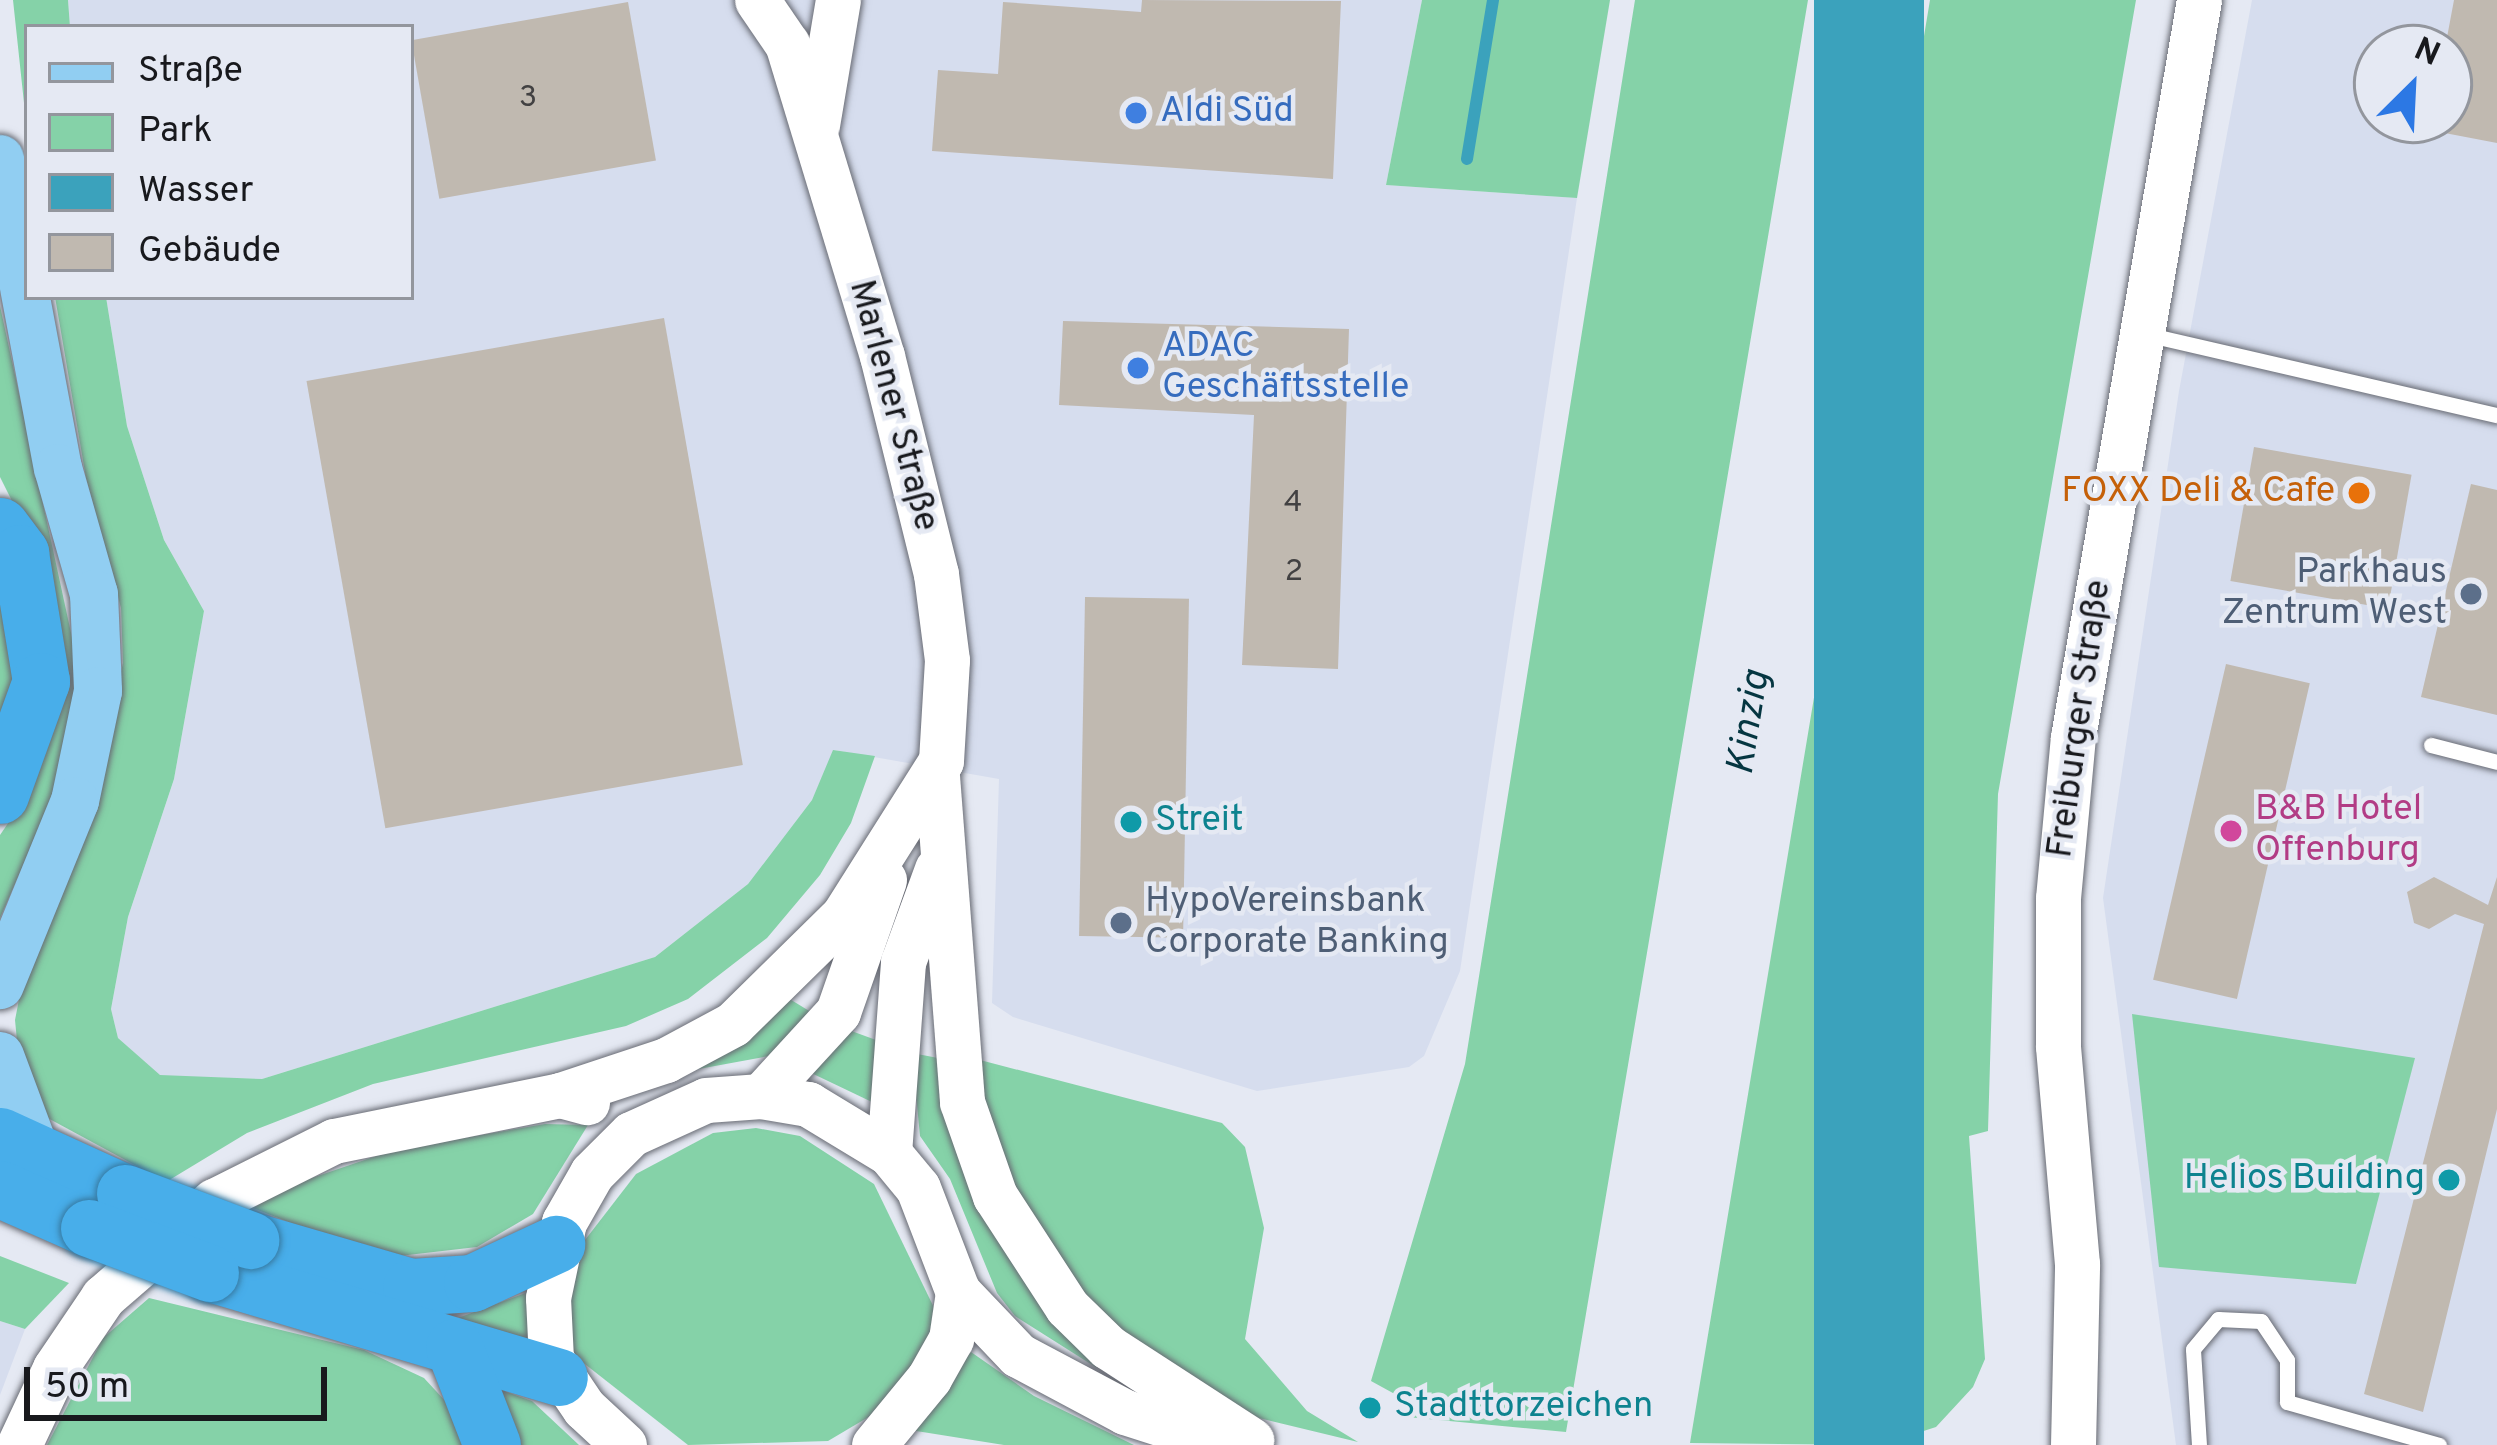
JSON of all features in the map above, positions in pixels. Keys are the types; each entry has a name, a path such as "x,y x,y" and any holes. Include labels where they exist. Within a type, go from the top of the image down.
{"highway":[{"path":"0,526 20,553 41,681 0,795"},
{"path":"12,1159 107,1210 454,1347 559,1377"},
{"path":"230,1257 411,1287 472,1283 556,1244"},
{"path":"454,1347 492,1445"}],"main road":[{"name":"Marlener Straße","path":"757,0 792,22 815,134 936,574 947,660 937,776 962,1102 995,1196 1067,1306 1108,1347 1258,1445"},
{"path":"815,134 838,0"},
{"name":"Freiburger Straße","path":"2073,1445 2077,1264 2058,1046 2057,898 2073,737 2199,0"},
{"path":"0,159 24,287"},
{"path":"0,985 75,801 98,691 94,594 58,468 26,300"},
{"name":"Marlener Straße","path":"19,1445 55,1368 103,1297 214,1201 334,1141 560,1095 665,1060 733,1024 844,916 937,776"},
{"name":"Marlener Straße","path":"761,1096 838,1012 899,831"},
{"name":"Marlener Straße","path":"889,1154 903,962 945,846"},
{"path":"0,1056 12,1159"},
{"path":"560,1095 654,1120"},
{"path":"624,1445 559,1377 546,1319 556,1244 592,1173 654,1120 706,1100 761,1096 808,1104 889,1154 918,1188 958,1292 988,1331 1058,1379 1186,1436 1228,1445"},
{"path":"874,1445 951,1339 958,1292"}],"lane":[{"path":"2142,334 2497,415"},
{"path":"2431,745 2497,762"},
{"path":"2198,1445 2193,1349 2218,1319 2261,1321 2287,1360 2287,1402 2439,1445"}],"shaded area":[{"path":"68,0 1422,0 1386,185 1577,198 1460,971 1424,1056 1409,1067 1257,1091 1013,1017 992,1003 999,779 834,750 812,800 748,884 655,957 262,1079 160,1076 118,1038 111,1009 128,917 174,779 204,611 164,540 127,426 106,300 414,300 414,24 70,24"},
{"path":"2252,0 2497,0 2497,1445 2176,1445 2103,898 2179,391"},
{"path":"0,1321 25,1329 0,1395"}],"green space":[{"path":"13,0 68,0 70,24 24,24 24,103"},
{"path":"1422,0 1610,0 1577,198 1386,185"},
{"path":"1635,0 1808,0 1566,1432 1407,1417 1402,1398 1371,1381 1465,1064"},
{"path":"1930,0 2136,0 1998,794 1988,1131 1969,1136 1985,1359 1973,1387 1936,1427 1880,1445 1690,1443"},
{"path":"56,300 106,300 127,426 164,540 204,611 174,779 128,917 111,1009 118,1038 160,1075 262,1079 655,957 748,884 812,800 833,750 875,756 851,823 820,875 767,938 688,999 626,1026 373,1084 247,1133 166,1182 44,1116 20,1072 15,1020 28,954 100,766 123,663 121,608 86,478"},
{"path":"0,306 73,642 75,707 52,799 0,918 0,835 26,797 38,553 0,477"},
{"path":"0,577 18,672 0,748"},
{"path":"788,998 819,1017 769,1056 666,1075"},
{"path":"2132,1014 2415,1058 2356,1284 2159,1267"},
{"path":"846,1029 876,1040 874,1103 807,1071"},
{"path":"912,1053 938,1058 1097,1368 1015,1316 997,1293 950,1179 920,1136"},
{"path":"980,1060 1222,1123 1245,1147 1264,1228 1245,1339 1307,1411 1358,1442 1259,1418 1114,1336 1022,1214 978,1082"},
{"path":"545,1124 588,1125 533,1214 477,1247 399,1256 355,1248 253,1208 294,1184 394,1150"},
{"path":"756,1128 800,1136 874,1184 940,1320 937,1335 877,1412 828,1441 688,1445 567,1350 571,1279 585,1240 636,1174 713,1133"},
{"path":"0,1256 69,1283 25,1329 0,1321"},
{"path":"531,1291 531,1340 458,1318"},
{"path":"149,1298 364,1350 424,1378 459,1416 468,1445 47,1445 103,1338"},
{"path":"971,1352 1034,1396 1134,1445 1004,1445 910,1430"},
{"path":"495,1388 532,1401 579,1445 514,1445"}],"water":[{"path":"1814,0 1924,0 1924,1445 1814,1445"}],"building":[{"name":"Aldi Süd","path":"1142,0 1341,1 1333,179 932,151 938,70 998,74 1003,2 1141,12"},
{"path":"2454,0 2497,0 2497,143 2473,138 2473,24 2450,24"},
{"path":"628,2 656,161 439,199 414,40"},
{"path":"664,318 743,765 385,828 307,381"},
{"path":"1063,321 1349,329 1338,669 1242,665 1254,415 1059,405"},
{"path":"2254,447 2412,475 2388,609 2230,581"},
{"name":"Parkhaus Zentrum West","path":"2471,484 2497,490 2497,715 2421,697"},
{"name":"Streit","path":"1085,597 1189,599 1183,938 1079,936"},
{"name":"B&B Hotel Offenburg","path":"2226,664 2310,683 2237,999 2153,980"},
{"name":"Helios Building","path":"2434,877 2488,905 2497,877 2497,1109 2423,1412 2364,1394 2484,924 2455,914 2429,929 2414,923 2407,892"}],"waterway":[{"path":"1467,159 1493,0"}],"place":[{"name":"Aldi Süd","path":"1136,113"},
{"name":"ADAC Geschäftsstelle","path":"1138,368"},
{"name":"FOXX Deli & Cafe","path":"2359,493"},
{"name":"Parkhaus Zentrum West","path":"2471,594"},
{"name":"Streit","path":"1131,822"},
{"name":"B&B Hotel Offenburg","path":"2231,831"},
{"name":"HypoVereinsbank Corporate Banking","path":"1121,923"},
{"name":"Helios Building","path":"2449,1180"},
{"name":"Stadttorzeichen","path":"1370,1408"}],"water label":[{"name":"Kinzig","path":"1751,723"}]}
